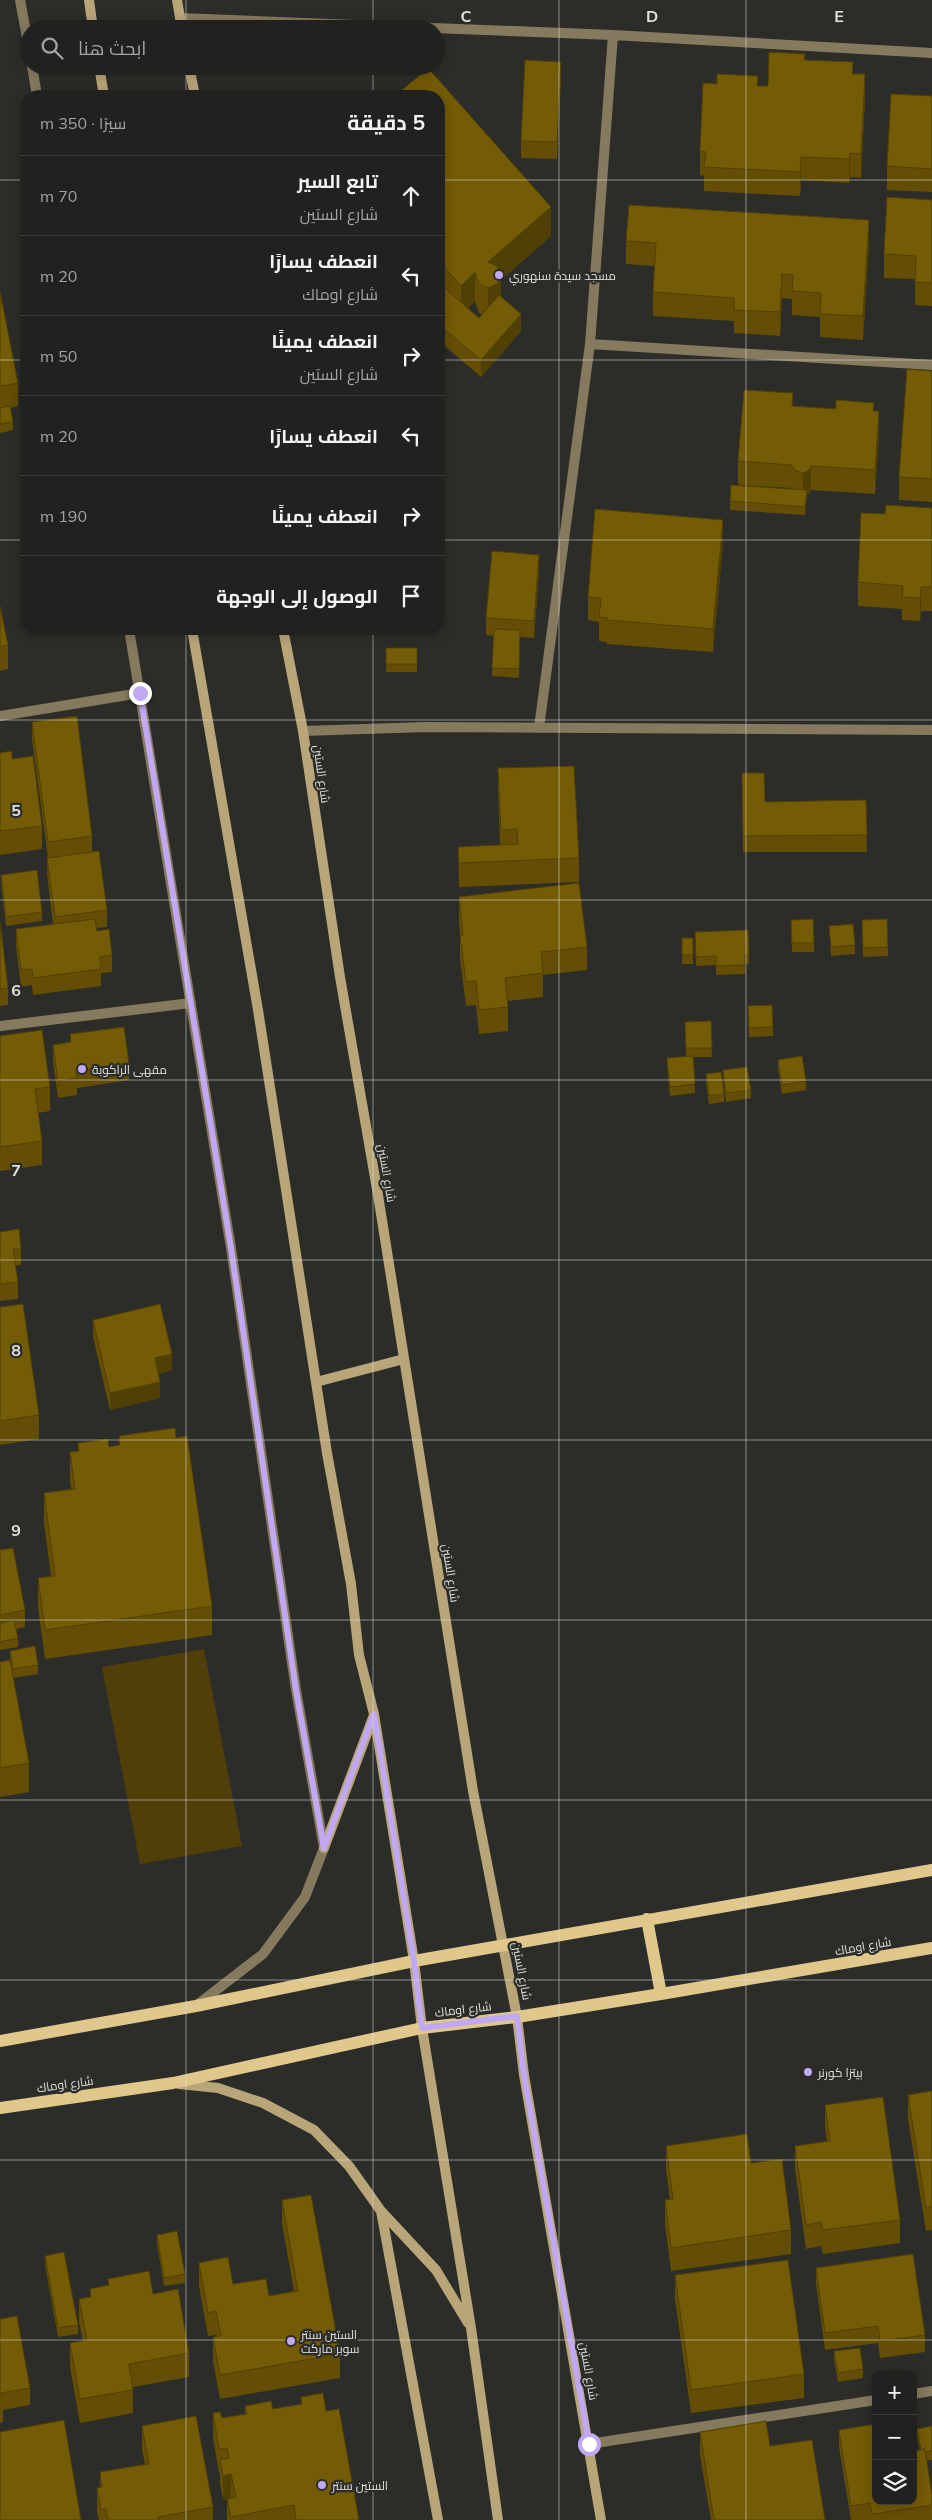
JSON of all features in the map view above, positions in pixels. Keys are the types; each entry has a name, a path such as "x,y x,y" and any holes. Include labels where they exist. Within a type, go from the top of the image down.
{"main road":[{"path":"89,0 92,20"},
{"path":"177,0 180,18"},
{"path":"101,75 103,90"},
{"path":"190,75 193,90"},
{"path":"193,635 258,1010 316,1382 351,1584 359,1655 374,1714 414,1961 422,2028 471,2328 498,2520"},
{"name":"شارع الستين","path":"284,635 303,731 340,977 380,1204 473,1790 517,2016 524,2075 601,2520"},
{"path":"316,1382 404,1359"},
{"path":"324,1848 374,1714"},
{"path":"0,2041 196,2006 414,1961 932,1870"},
{"path":"647,1919 661,1994"},
{"name":"شارع اوماك","path":"0,2108 173,2083 422,2028 661,1994 932,1948"},
{"path":"173,2083 218,2088 264,2103 314,2130 349,2166 381,2211 436,2270 471,2328"},
{"path":"381,2211 438,2520"}],"street":[{"path":"20,0 24,20"},
{"path":"180,18 231,20"},
{"path":"445,28 613,35 932,53"},
{"path":"539,728 590,344 613,35"},
{"path":"34,75 36,90"},
{"path":"590,344 932,366"},
{"path":"130,635 232,1258 296,1690 324,1848 305,1897 264,1954 196,2006"},
{"path":"0,716 140,693"},
{"path":"303,731 426,727 932,730"},
{"path":"0,1026 191,1003"},
{"path":"917,2393 932,2391"},
{"path":"589,2444 872,2401"}],"shaded area":[{"path":"204,1649 242,1846 140,1864 102,1667"}],"building":[{"path":"769,52 805,54 804,60 853,62 852,74 865,74 861,154 850,153 849,159 801,157 800,172 704,167 706,152 700,151 703,83 717,84 717,74 758,76 757,86 768,86"},
{"path":"525,60 561,62 557,142 521,141"},
{"path":"420,75 434,75 551,207 488,262 497,266 501,275 497,284 488,288 479,284 475,272 461,286 445,268 445,90 402,90"},
{"path":"891,94 932,96 932,169 887,166"},
{"path":"887,197 932,200 932,283 915,282 916,256 884,254"},
{"path":"629,205 869,220 863,316 820,314 821,293 792,291 793,275 782,274 780,312 734,310 734,298 653,292 656,243 626,241"},
{"path":"445,288 479,318 499,295 521,314 481,360 445,330"},
{"path":"0,292 18,383 0,386"},
{"path":"907,369 932,371 932,479 899,477"},
{"path":"744,390 793,393 792,406 836,409 836,400 874,403 873,411 879,411 875,470 811,466 809,470 803,473 796,471 791,465 738,461"},
{"path":"10,406 13,422 0,424 0,408"},
{"path":"731,485 807,490 805,507 730,501"},
{"path":"886,505 932,508 932,587 921,587 920,598 902,597 903,586 858,582 861,513 885,514"},
{"path":"595,509 723,520 713,629 607,620 608,618 599,617 601,598 588,597"},
{"path":"492,551 539,555 534,621 486,618"},
{"path":"0,606 8,645 0,647"},
{"path":"494,629 520,630 519,669 492,668"},
{"path":"386,648 417,648 417,664 386,664"},
{"path":"77,716 92,836 48,842 32,722"},
{"path":"12,751 12,759 33,756 42,826 0,831 0,753"},
{"path":"574,766 579,858 459,863 458,847 518,844 517,829 501,830 498,768"},
{"path":"742,773 764,773 765,802 866,800 867,835 743,836"},
{"path":"99,851 107,910 55,917 47,858"},
{"path":"37,870 42,912 6,917 1,875"},
{"path":"579,883 587,947 541,952 543,973 505,978 508,1007 479,1010 476,981 466,982 460,935 463,935 459,897"},
{"path":"95,919 97,931 109,929 112,955 100,957 101,969 33,978 32,969 21,970 16,929"},
{"path":"813,919 814,943 792,943 791,920"},
{"path":"887,919 888,947 863,948 862,920"},
{"path":"0,922 8,988 0,989"},
{"path":"853,924 855,945 831,947 829,926"},
{"path":"748,930 749,955 745,955 745,965 716,966 716,956 696,957 695,932"},
{"path":"682,938 693,938 693,955 682,955"},
{"path":"772,1005 773,1027 749,1028 748,1006"},
{"path":"711,1021 712,1048 686,1048 685,1022"},
{"path":"124,1027 129,1063 75,1071 77,1078 58,1081 53,1045 71,1042 70,1034"},
{"path":"42,1030 50,1087 35,1089 42,1141 0,1147 0,1036"},
{"path":"693,1056 695,1084 670,1087 667,1058"},
{"path":"802,1056 806,1081 782,1085 778,1060"},
{"path":"747,1067 751,1090 726,1093 723,1070"},
{"path":"721,1072 724,1094 709,1096 706,1074"},
{"path":"19,1229 21,1249 13,1249 18,1282 0,1284 0,1232"},
{"path":"23,1304 39,1415 0,1421 0,1307"},
{"path":"160,1304 172,1354 155,1358 160,1382 110,1393 93,1320"},
{"path":"175,1428 176,1438 187,1436 212,1606 45,1630 38,1578 55,1576 44,1493 75,1489 70,1452 79,1451 78,1443 108,1439 109,1447 120,1445 119,1436"},
{"path":"13,1548 25,1610 0,1615 0,1550"},
{"path":"14,1620 18,1638 0,1642 0,1623"},
{"path":"35,1646 38,1665 13,1669 10,1651"},
{"path":"10,1660 29,1763 0,1768 0,1662"},
{"path":"932,2091 932,2207 926,2208 908,2095"},
{"path":"883,2097 900,2220 823,2230 821,2222 806,2225 795,2146 830,2141 825,2105"},
{"path":"747,2134 751,2163 782,2159 791,2230 671,2248 665,2200 673,2199 666,2146"},
{"path":"311,2195 340,2354 220,2375 213,2337 221,2336 216,2311 208,2313 199,2263 228,2257 233,2284 266,2279 269,2296 298,2291 282,2200"},
{"path":"177,2231 185,2274 164,2278 157,2235"},
{"path":"64,2252 78,2325 58,2328 45,2256"},
{"path":"913,2254 925,2335 880,2341 878,2326 825,2333 816,2268"},
{"path":"788,2260 804,2374 691,2390 675,2275"},
{"path":"149,2271 153,2294 178,2289 189,2353 129,2364 133,2390 80,2399 70,2343 87,2340 79,2299 91,2297 90,2289 109,2285 108,2279"},
{"path":"17,2316 30,2388 1,2393 3,2405 0,2406 0,2319"},
{"path":"860,2348 863,2369 838,2373 834,2351"},
{"path":"323,2393 326,2411 339,2409 359,2520 296,2520 294,2505 231,2517 227,2499 236,2497 231,2474 223,2476 220,2460 229,2458 227,2448 219,2449 213,2413 220,2412 222,2418 247,2414 245,2406 271,2401 273,2409 302,2404 301,2397"},
{"path":"196,2416 213,2507 158,2517 159,2520 108,2520 106,2509 101,2509 97,2488 102,2487 100,2472 149,2464 142,2426"},
{"path":"64,2420 81,2520 0,2520 0,2432"},
{"path":"766,2421 770,2446 812,2440 825,2520 714,2520 700,2432"},
{"path":"872,2425 872,2505 917,2505 917,2450 925,2449 932,2505 872,2514 870,2503 851,2506 839,2430"},
{"path":"932,2426 932,2451 925,2452 925,2449 921,2450 917,2429"}],"place":[{"name":"مسجد سيدة سنهوري","path":"499,275"},
{"name":"مقهى الراكوبة","path":"82,1069"},
{"name":"بيتزا كورنر","path":"808,2072"},
{"name":"الستين سنتر سوبر ماركت","path":"291,2341"},
{"name":"الستين سنتر","path":"322,2485"}],"route":[{"path":"140,693 231,1248 296,1690 324,1848 374,1714 414,1961 422,2028 517,2016 524,2075 589,2444"}]}
